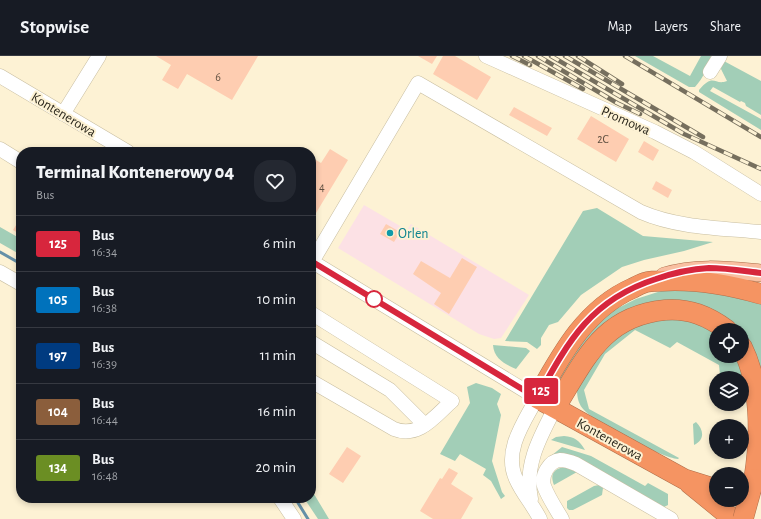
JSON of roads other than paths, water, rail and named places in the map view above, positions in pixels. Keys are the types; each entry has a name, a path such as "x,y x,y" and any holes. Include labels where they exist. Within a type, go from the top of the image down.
{"highway":[{"path":"537,398 570,341 587,320 604,305 623,292 647,282 674,280 699,282 730,278 761,294"},
{"path":"555,408 582,364 596,345 607,333 634,316 651,312 674,310 689,311 706,316 716,323"},
{"path":"742,519 754,479 758,457 760,424 759,399 756,381 749,360"},
{"name":"Kontenerowa","path":"537,398 684,480 733,519"},
{"name":"Kontenerowa","path":"684,480 709,487"},
{"path":"749,498 761,501"}],"main road":[{"path":"730,278 761,273"}],"street":[{"path":"63,114 99,56"},
{"name":"Promowa","path":"486,56 655,132 694,152 761,194"},
{"path":"710,72 720,56"},
{"name":"Kontenerowa","path":"0,76 119,147"},
{"path":"316,255 418,83 602,190 641,212 657,219 684,224 761,232"},
{"path":"0,149 16,159"},
{"name":"Kontenerowa","path":"316,264 537,398"},
{"path":"0,272 16,281"},
{"path":"316,316 452,401 416,431 399,431 316,384"},
{"path":"316,345 390,390 425,425"},
{"path":"537,398 515,440 511,462 516,480 532,503 540,519"},
{"path":"532,503 528,487 533,453 555,408"},
{"path":"562,519 546,491 544,480 549,466 554,462 561,460 576,464 671,519"},
{"path":"283,503 294,519"}],"waterway":[{"path":"0,252 16,261"},
{"path":"298,503 308,519"}],"railway":[{"path":"512,56 530,65"},
{"path":"524,56 583,89"},
{"path":"538,56 617,103 640,114"},
{"path":"551,56 684,134 761,169"},
{"path":"565,56 703,137"},
{"path":"578,56 622,84"},
{"path":"625,56 761,137"}],"place":[{"name":"Orlen","path":"390,233"}]}
